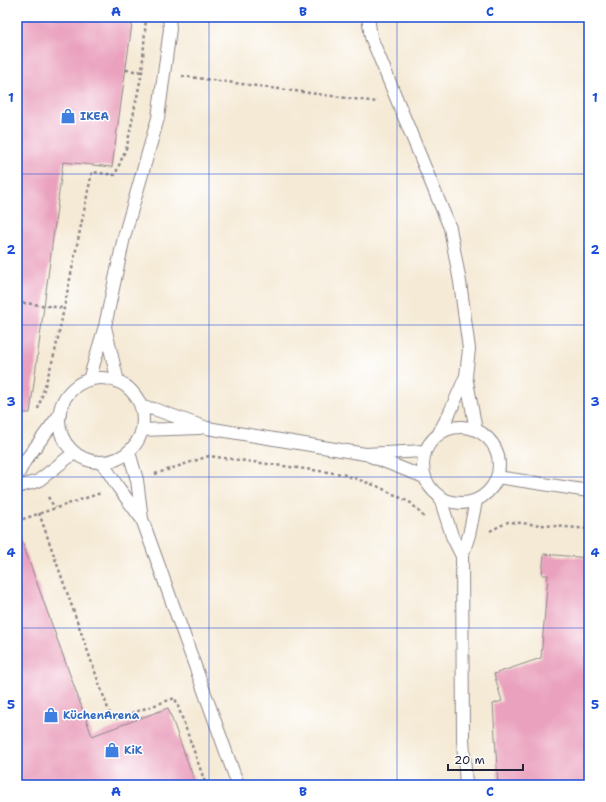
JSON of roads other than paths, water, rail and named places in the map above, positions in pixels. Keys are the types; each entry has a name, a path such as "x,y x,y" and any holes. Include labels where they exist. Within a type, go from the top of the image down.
{"lane":[{"path":"89,380 105,326 124,237 158,118 170,29 169,17"},
{"path":"368,17 371,37 450,228 470,349 466,376 439,433 431,441 425,451 422,464 424,477 430,489 440,498 464,504 476,501 489,491 497,477 499,466 498,455 493,444 486,436 467,427 457,427 439,433"},
{"path":"105,326 118,382"},
{"path":"466,376 476,430"},
{"path":"99,378 118,382 128,388 136,397 141,407 143,418 142,430 137,442 128,452 112,461 92,461 83,458 74,453 65,442 60,428 60,414 63,402 69,392 89,380 99,378"},
{"path":"141,407 154,408 207,428"},
{"path":"17,476 25,461 60,414"},
{"path":"142,430 207,428 365,454 424,477"},
{"path":"365,454 425,451"},
{"path":"128,452 137,480 142,519 238,785"},
{"path":"17,487 38,481 74,453"},
{"path":"102,462 118,487 142,519"},
{"path":"497,477 589,491"},
{"path":"440,498 452,536 462,556"},
{"path":"466,785 463,739 462,556 469,535 476,501"}],"place":[{"name":"IKEA","path":"68,116"},
{"name":"KüchenArena","path":"51,715"},
{"name":"KiK","path":"112,750"}]}
